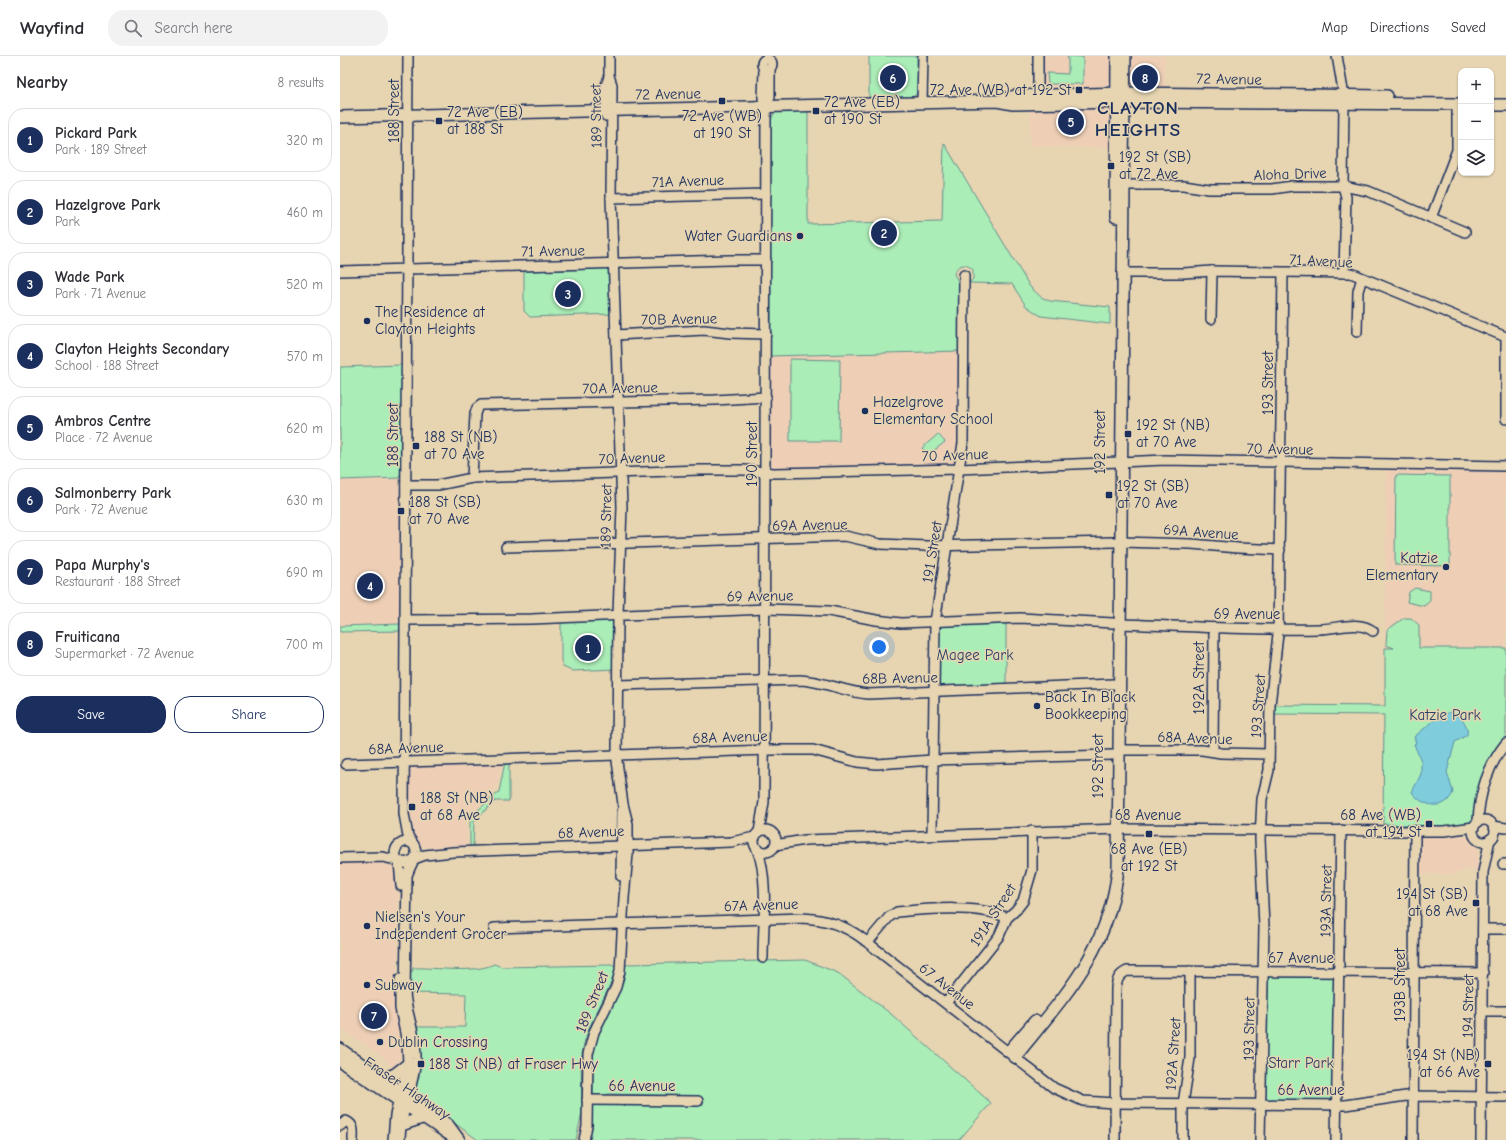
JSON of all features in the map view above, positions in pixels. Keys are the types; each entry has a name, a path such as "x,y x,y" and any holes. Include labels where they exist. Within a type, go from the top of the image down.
{"main road":[{"name":"192 Street","path":"1117,56 1124,185 1118,463"},
{"name":"192 Street","path":"1012,1054 1066,984 1080,964 1092,941 1107,896 1116,829 1120,98 1125,56"},
{"name":"72 Avenue","path":"997,101 1015,96 1038,95 1265,103 1344,100"},
{"path":"1344,100 1400,101 1414,97 1458,102"},
{"name":"72 Avenue","path":"340,117 997,101 1013,104 1120,98 1458,102"},
{"path":"1494,98 1506,98"},
{"path":"1494,105 1506,105"},
{"name":"192 Street","path":"1117,542 1114,555 1117,624"},
{"name":"Fraser Highway","path":"340,1049 383,1079 404,1099"},
{"name":"Fraser Highway","path":"340,1062 404,1099 458,1140"},
{"path":"383,1079 395,1074 408,1064"},
{"path":"401,1125 426,1115"}],"street":[{"name":"188 Street","path":"397,846 404,814 405,761 408,56"},
{"name":"189 Street","path":"584,1140 587,1126 588,1054 594,1032 618,978 624,898 621,885 628,824 623,804 617,755 618,614 622,507 610,156 607,143 609,111 606,85 609,76 609,56"},
{"path":"922,103 923,56"},
{"path":"1038,56 1038,95"},
{"path":"1337,56 1344,100 1343,186 1346,197 1344,273"},
{"name":"190 Street","path":"764,880 761,857 756,841 764,802 765,750 766,107 763,99 767,69 772,63 767,58"},
{"path":"1432,218 1457,150 1460,104"},
{"name":"Aloha Drive","path":"1124,185 1184,185 1209,189 1272,190 1292,186 1343,186 1368,191 1465,232"},
{"name":"71A Avenue","path":"611,198 766,194"},
{"name":"71 Avenue","path":"340,271 766,260"},
{"path":"1211,319 1212,271"},
{"name":"71 Avenue","path":"1122,272 1184,273 1212,271 1351,273 1506,337"},
{"name":"193 Street","path":"1260,1140 1264,927 1260,859 1260,829 1261,805 1269,770 1270,705 1278,628 1282,463 1283,273"},
{"name":"191 Street","path":"932,835 935,622 946,546 960,469 964,430 964,275"},
{"path":"1356,332 1358,291 1362,278"},
{"name":"70B Avenue","path":"616,335 704,330 730,333 766,334"},
{"path":"1506,337 1506,419"},
{"name":"70A Avenue","path":"472,478 473,442 477,408 481,406 715,400 766,397"},
{"name":"70 Avenue","path":"406,485 438,485 472,478 621,472 726,469 766,472 960,469 1165,460 1506,466"},
{"name":"69A Avenue","path":"506,547 845,536 880,544 946,546 1117,542 1192,544 1242,549 1280,550"},
{"name":"69 Avenue","path":"406,620 532,619 618,614 766,609 829,611 901,623 1020,618 1214,628 1321,629 1345,626 1367,627 1373,631"},
{"name":"192A Street","path":"1213,752 1214,628"},
{"name":"68B Avenue","path":"618,685 765,680 816,681 858,693 1116,688"},
{"name":"194 Street","path":"1481,1140 1483,872 1476,831 1484,786 1491,764 1506,743"},
{"name":"68A Avenue","path":"346,764 765,750 813,750 857,762 877,764 932,760 1116,752 1197,750 1269,754"},
{"name":"194 Street","path":"1483,872 1491,830 1484,786"},
{"name":"190 Street","path":"763,958 764,880 772,841 764,802"},
{"name":"188 Street","path":"404,814 408,836 414,845"},
{"path":"1476,831 1506,828"},
{"name":"68 Avenue","path":"772,841 1116,829 1476,831"},
{"name":"193A Street","path":"1336,1140 1341,830"},
{"path":"1476,831 1484,842 1491,830"},
{"path":"1491,830 1506,834"},
{"name":"191A Street","path":"946,1003 999,936 1007,918 1023,901 1032,870 1032,831"},
{"name":"193B Street","path":"1413,1140 1415,831"},
{"path":"340,853 390,850 405,841 414,845 416,853 414,860 409,867 407,876 405,992 407,1009 413,1026 416,1047 414,1073 393,1125 393,1140"},
{"path":"756,841 772,841"},
{"path":"756,841 764,852 772,841"},
{"name":"68 Avenue","path":"414,860 425,855 453,852 756,841"},
{"name":"68 Avenue","path":"414,845 425,850 453,852"},
{"path":"397,846 395,855 399,861 401,876 401,959 399,998 407,1043 408,1064 400,1140"},
{"path":"340,858 383,857 407,863 414,860"},
{"path":"868,942 889,917 897,912 974,910 999,913 1007,918"},
{"name":"67A Avenue","path":"494,928 802,918 824,920 848,929 868,942"},
{"path":"1483,929 1506,929"},
{"name":"67 Avenue","path":"868,942 1054,1088 1067,1095 1082,1100 1116,1103 1116,988 1117,980 1121,974 1133,970 1483,973"},
{"name":"192A Street","path":"1183,1140 1183,1104 1190,1058 1190,971"},
{"path":"1482,1011 1506,1011"},
{"name":"66 Avenue","path":"1116,1103 1351,1105 1413,1096 1481,1098 1506,1097"},
{"name":"66 Avenue","path":"587,1100 698,1101"},
{"path":"1115,1140 1116,1103"},
{"name":"189 Street","path":"579,1140 586,1117"},
{"path":"340,1126 346,1121 351,1123 353,1127 353,1140"}],"shaded area":[{"path":"1042,56 1111,56 1110,83 1107,88 1047,90 1042,87"},
{"path":"1130,56 1165,56 1165,86 1163,89 1136,88 1131,85"},
{"path":"1103,107 1111,114 1111,148 1030,146 1030,109"},
{"name":"Hazelgrove Elementary School","path":"962,351 961,410 957,463 954,466 783,469 771,468 769,466 771,452 771,418 769,414 770,356"},
{"name":"Katzie Elementary","path":"1386,468 1506,469 1506,649 1385,648"},
{"path":"399,478 400,624 340,626 340,480"},
{"path":"501,762 501,770 495,792 466,817 467,847 431,848 416,845 408,825 408,771 411,767"},
{"path":"1455,835 1466,836 1474,841 1478,851 1478,870 1470,869 1453,874 1417,874 1419,840 1426,837 1451,837"},
{"path":"386,860 397,865 399,874 398,948 395,1000 401,1054 395,1069 384,1058 340,1028 340,861"}],"green space":[{"path":"869,56 917,56 918,92 911,99 869,101"},
{"path":"1066,56 1083,57 1083,84 1048,83 1047,73 1068,74 1068,58"},
{"path":"781,110 808,111 808,224 942,221 944,143 1030,287 1041,297 1050,301 1110,307 1110,324 1041,316 1026,306 1012,284 969,283 973,279 973,270 968,266 962,265 957,268 954,274 960,285 962,351 770,356 771,318 769,180 771,120 774,113"},
{"path":"605,267 609,271 612,314 530,317 524,311 524,271 594,269"},
{"path":"790,359 840,360 839,441 790,441"},
{"path":"403,365 402,468 399,478 340,480 340,367"},
{"path":"938,434 945,442 928,455 922,448"},
{"path":"1396,475 1450,476 1450,566 1395,565"},
{"path":"1415,588 1430,591 1430,601 1424,606 1407,602 1409,592"},
{"name":"Katzie Park","path":"1404,618 1411,618 1419,625 1419,648 1506,648 1506,737 1492,756 1487,766 1481,785 1475,820 1469,823 1446,826 1383,824 1384,715 1274,714 1274,705 1385,706 1385,648 1394,648 1386,645 1387,630"},
{"path":"613,619 615,669 572,671 563,667 561,660 561,621"},
{"name":"Magee Park","path":"1006,623 1006,684 941,688 938,686 939,628 945,626"},
{"path":"400,624 400,631 340,632 340,626"},
{"path":"505,762 509,762 509,801 495,801 474,821 473,847 470,847 470,817 499,792"},
{"path":"805,960 838,973 891,1014 991,1103 959,1140 587,1140 591,1108 594,1104 698,1105 699,1096 608,1094 602,1097 593,1094 593,1053 598,1036 619,991 625,966 629,964"},
{"path":"494,964 502,967 611,965 616,967 614,977 589,1028 584,1043 581,1061 582,1112 576,1140 478,1140 414,1094 416,1027 465,1027 466,994 409,993 409,971 413,971 413,968 476,969"},
{"name":"Starr Park","path":"1278,974 1282,977 1335,978 1331,1101 1275,1101 1265,1098 1267,979 1271,975"}],"water":[{"path":"1450,712 1463,720 1467,727 1467,735 1455,742 1447,772 1453,792 1450,798 1445,803 1440,805 1428,804 1416,797 1412,792 1421,774 1421,761 1414,744 1416,743 1414,737 1438,717"}],"place":[{"name":"Salmonberry Park","path":"893,78"},
{"name":"Fruiticana","path":"1145,78"},
{"name":"72 Ave (WB) at 192 St","path":"1079,90"},
{"name":"72 Ave (WB) at 190 St","path":"722,101"},
{"name":"72 Ave (EB) at 190 St","path":"816,111"},
{"name":"72 Ave (EB) at 188 St","path":"439,121"},
{"name":"Ambros Centre","path":"1071,122"},
{"name":"192 St (SB) at 72 Ave","path":"1111,166"},
{"name":"Hazelgrove Park","path":"884,233"},
{"name":"Water Guardians","path":"800,236"},
{"name":"Wade Park","path":"568,294"},
{"name":"The Residence at Clayton Heights","path":"367,321"},
{"name":"Hazelgrove Elementary School","path":"865,411"},
{"name":"192 St (NB) at 70 Ave","path":"1128,434"},
{"name":"188 St (NB) at 70 Ave","path":"416,446"},
{"name":"192 St (SB) at 70 Ave","path":"1109,495"},
{"name":"188 St (SB) at 70 Ave","path":"401,511"},
{"name":"Katzie Elementary","path":"1446,567"},
{"name":"Clayton Heights Secondary","path":"370,586"},
{"name":"Pickard Park","path":"588,648"},
{"name":"Back In Black Bookkeeping","path":"1037,706"},
{"name":"188 St (NB) at 68 Ave","path":"412,807"},
{"name":"68 Ave (WB) at 194 St","path":"1429,824"},
{"name":"68 Ave (EB) at 192 St","path":"1149,834"},
{"name":"194 St (SB) at 68 Ave","path":"1476,903"},
{"name":"Nielsen's Your Independent Grocer","path":"367,926"},
{"name":"Subway","path":"367,985"},
{"name":"Papa Murphy's","path":"374,1016"},
{"name":"Dublin Crossing","path":"380,1042"},
{"name":"188 St (NB) at Fraser Hwy","path":"421,1064"},
{"name":"194 St (NB) at 66 Ave","path":"1488,1064"}],"district":[{"name":"CLAYTON HEIGHTS","path":"1138,119"}]}
